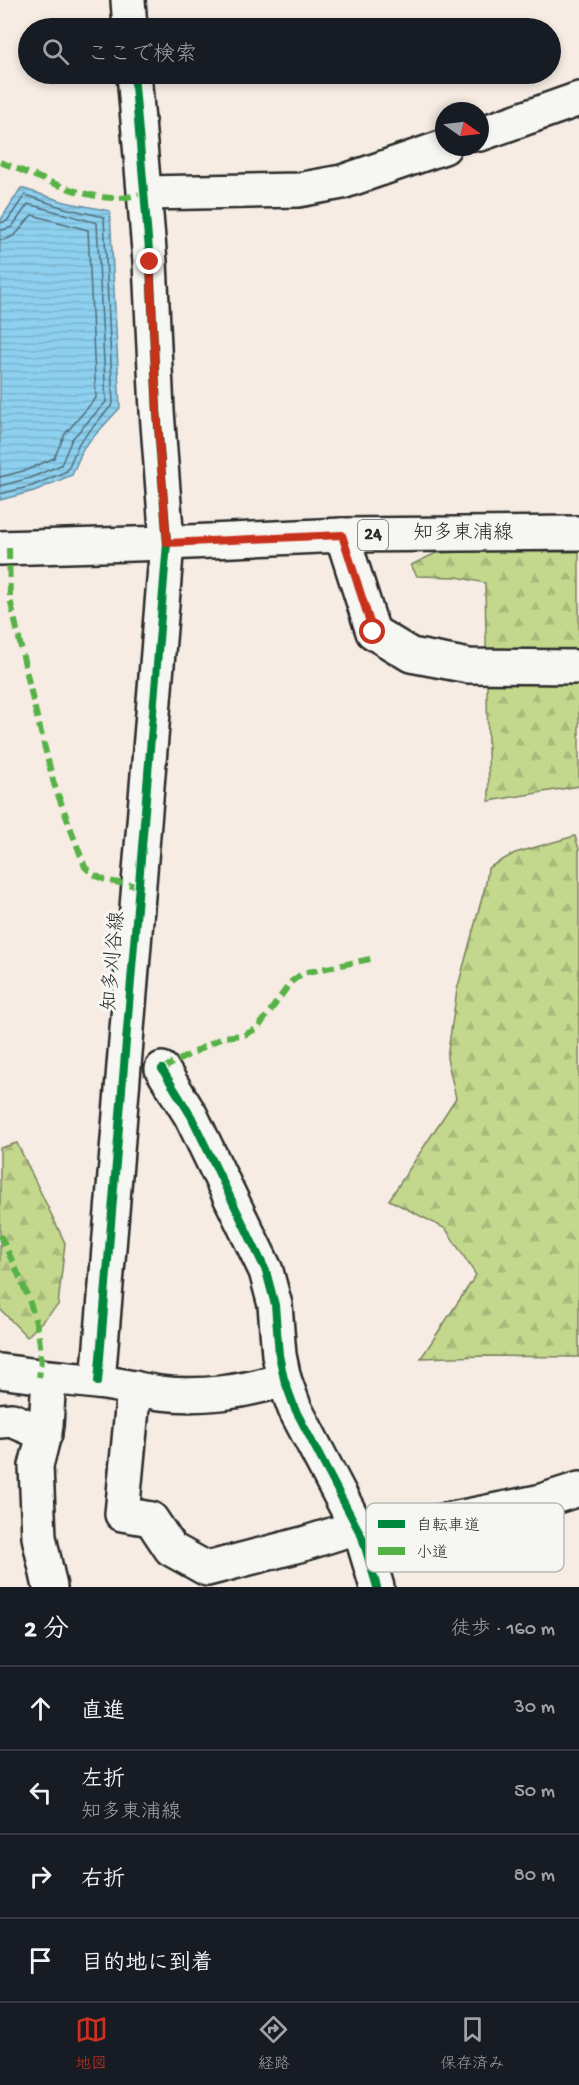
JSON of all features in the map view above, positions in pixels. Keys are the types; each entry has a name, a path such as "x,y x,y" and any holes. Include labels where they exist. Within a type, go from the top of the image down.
{"street":[{"path":"128,0 129,18"},
{"name":"知多刈谷線","path":"98,1382 167,543 145,193 135,84"},
{"path":"489,131 579,99"},
{"path":"145,193 298,190 342,182 435,150"},
{"name":"知多東浦線","path":"0,548 342,535 579,533"},
{"path":"342,535 373,632 411,655 469,666 579,667"},
{"path":"162,1069 191,1116 267,1271 275,1305 279,1355 284,1379 295,1409 366,1548"},
{"path":"0,1371 98,1382 162,1393 222,1393 259,1388 284,1379"},
{"path":"49,1378 45,1434 36,1466 39,1537 50,1587"},
{"path":"134,1388 122,1514 151,1519 171,1549 207,1569 303,1544 366,1531"},
{"path":"4,1418 45,1434"},
{"path":"532,1503 579,1489"}],"green space":[{"path":"579,552 579,786 489,801 485,583 457,577 417,576 411,565 436,553"},
{"path":"575,836 579,849 579,1357 421,1358 476,1275 446,1229 389,1200 456,1098 447,1058 457,990 488,868 515,853"},
{"path":"17,1143 65,1243 58,1305 27,1337 0,1309 0,1148"}],"water":[{"path":"21,188 65,202 110,211 120,408 84,447 72,475 34,491 0,500 0,221"}],"marked path":[{"path":"0,162 58,185 89,194 117,198 145,193"},
{"path":"9,548 10,599 34,705 54,784 85,867 103,879 138,886"},
{"path":"162,1069 223,1037 244,1035 258,1028 291,982 303,973 375,958"},
{"path":"0,1235 24,1286 36,1322 41,1359 39,1377"}],"cycle path":[{"path":"98,1382 167,543 157,411 150,262 135,84"},
{"path":"162,1069 191,1116 266,1271 275,1305 279,1355 284,1379 295,1409 362,1537 366,1550"},
{"path":"372,1572 377,1587"}],"route":[{"path":"150,262 157,411 167,543 342,535 373,632"}]}
